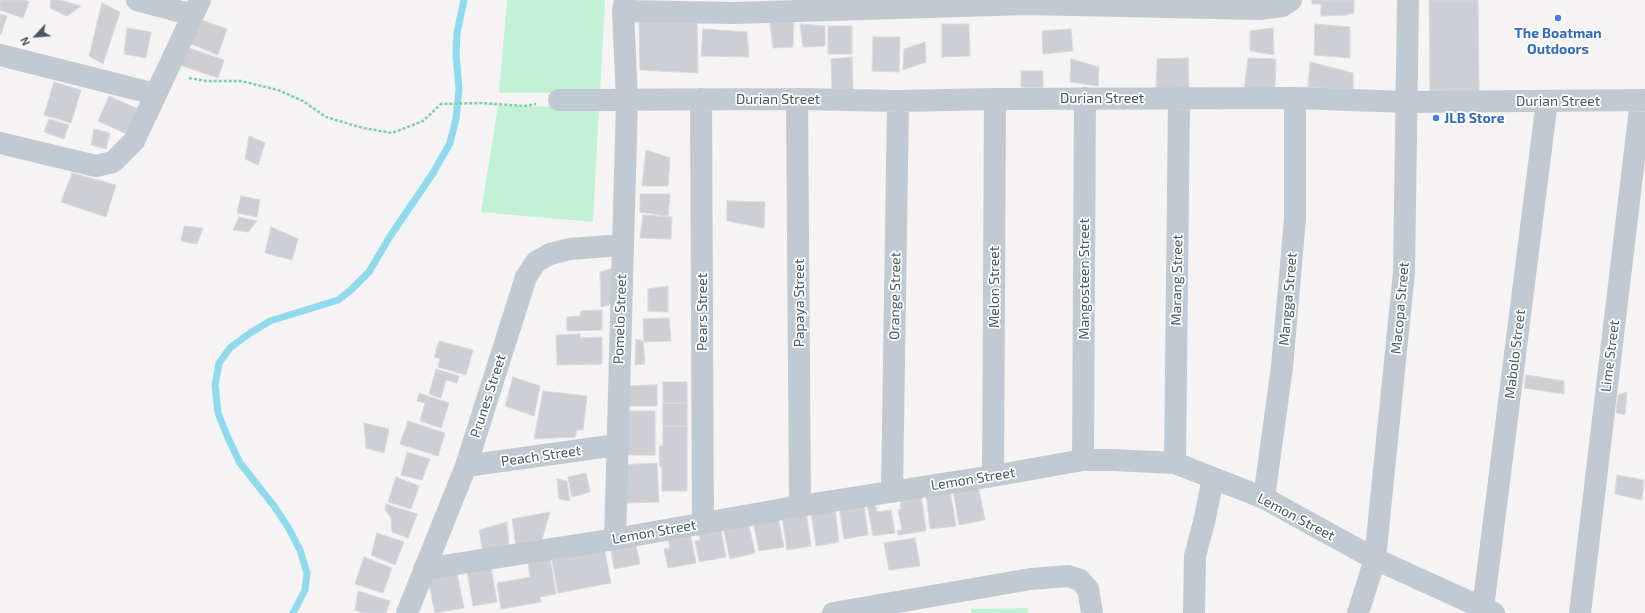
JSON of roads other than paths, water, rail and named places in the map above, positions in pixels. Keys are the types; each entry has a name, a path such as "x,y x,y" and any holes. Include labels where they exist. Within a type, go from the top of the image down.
{"street":[{"path":"0,143 96,166 114,162 134,141 196,7 137,0"},
{"path":"624,6 736,7 1026,4 1260,9 1282,6 1290,0"},
{"name":"Macopa Street","path":"1358,613 1375,559 1404,272 1408,0"},
{"name":"Pomelo Street","path":"615,539 627,100 624,6"},
{"path":"0,55 155,94"},
{"name":"Durian Street","path":"559,100 797,99 898,101 1085,98 1295,98 1407,102 1643,100"},
{"name":"Mangosteen Street","path":"1083,460 1085,98"},
{"name":"Marang Street","path":"1175,463 1179,98"},
{"name":"Mangga Street","path":"1264,498 1282,367 1295,219 1295,98"},
{"name":"Pears Street","path":"701,99 703,524"},
{"name":"Papaya Street","path":"797,99 800,506"},
{"name":"Melon Street","path":"993,476 994,99"},
{"name":"Lime Street","path":"1580,613 1643,100"},
{"name":"Orange Street","path":"892,492 898,101"},
{"name":"Mabolo Street","path":"1489,610 1547,101"},
{"name":"Prunes Street","path":"407,613 466,466 526,277 536,262 550,254 570,249 622,245"},
{"name":"Peach Street","path":"466,466 617,446"},
{"name":"Lemon Street","path":"424,569 615,539 800,506 993,476 1083,460 1114,460 1175,463 1264,498 1375,559 1489,610"},
{"path":"1194,613 1195,556 1213,478"},
{"path":"832,613 1031,579 1068,576 1080,580 1088,589 1092,613"}],"waterway":[{"path":"293,613 305,590 307,573 300,550 288,527 274,506 240,463 228,438 218,413 215,385 219,363 230,348 250,333 270,321 338,300 351,290 369,272 389,238 433,173 450,143 456,119 459,89 456,54 457,33 464,0"}],"place":[{"name":"The Boatman Outdoors","path":"1558,18"},
{"name":"JLB Store","path":"1436,118"}]}
